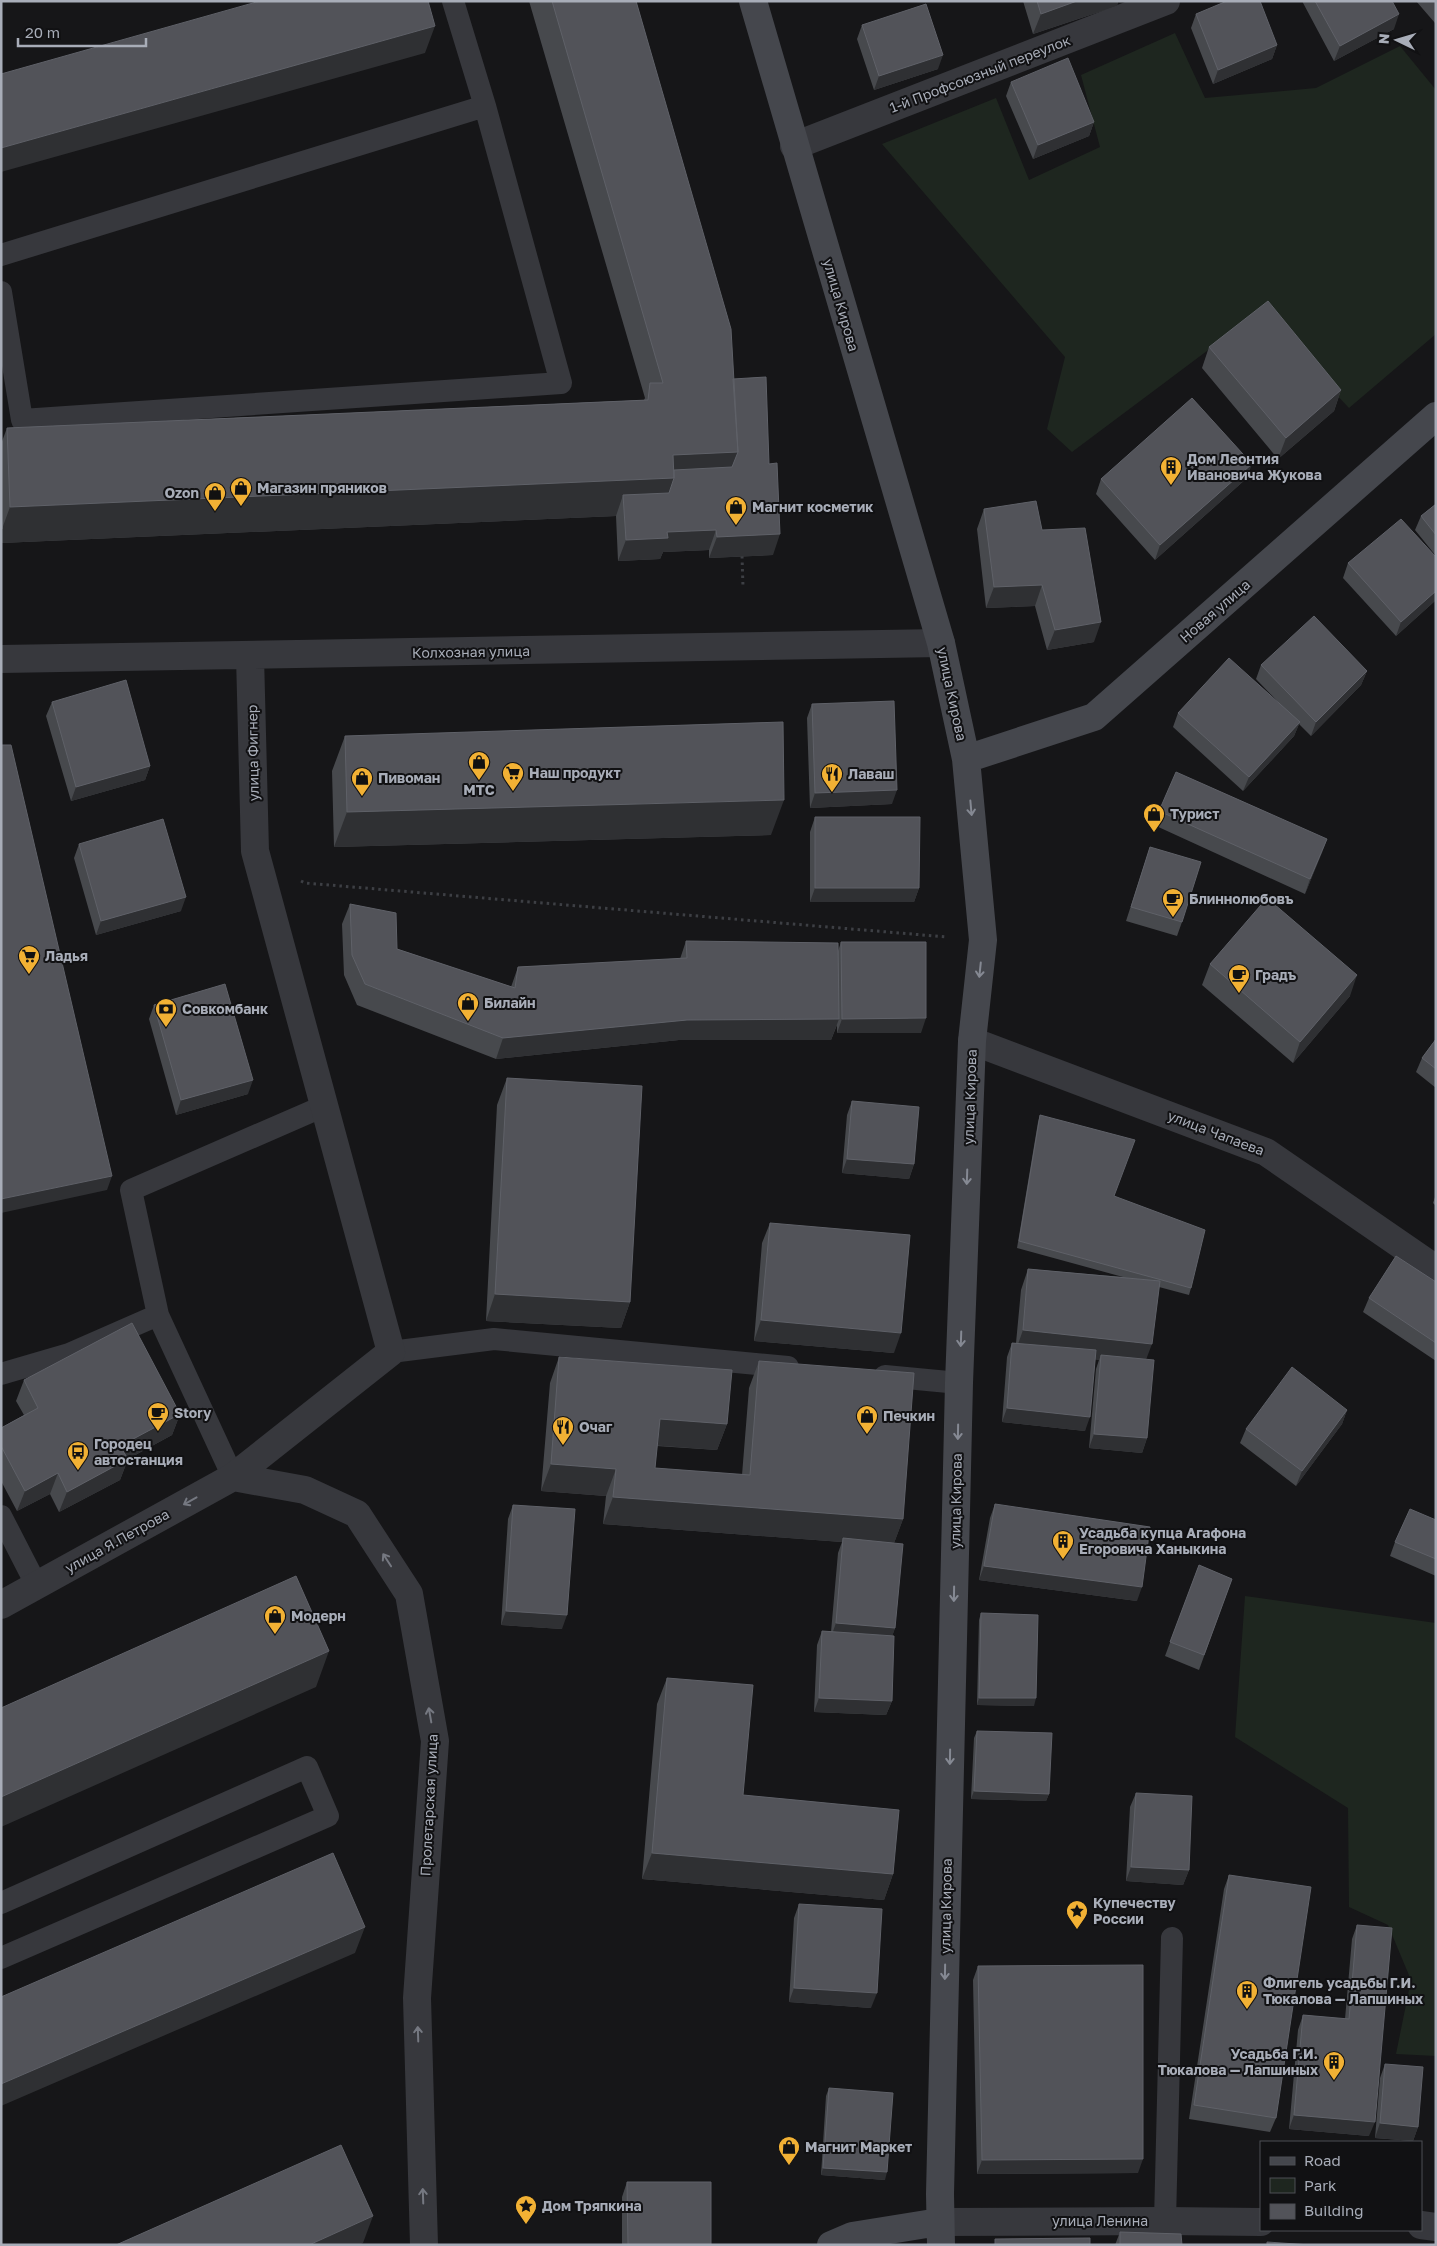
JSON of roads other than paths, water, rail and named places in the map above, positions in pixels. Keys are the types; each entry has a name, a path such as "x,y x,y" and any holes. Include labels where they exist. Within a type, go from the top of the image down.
{"street":[{"name":"улица Кирова","path":"753,1 941,643 966,759 983,940 972,1041 959,1383 940,2234"},
{"name":"1-й Профсоюзный переулок","path":"794,146 1166,1"},
{"name":"Новая улица","path":"966,759 1094,718 1436,416"},
{"name":"Колхозная улица","path":"1,660 941,643"},
{"name":"улица Фигнер","path":"250,656 255,851 391,1352"},
{"name":"улица Чапаева","path":"972,1041 1266,1152 1436,1269"},
{"name":"улица Я.Петрова","path":"1,1605 233,1478 391,1352"},
{"name":"Пролетарская улица","path":"233,1478 305,1490 356,1514 409,1594 435,1741 417,1998 424,2245"},
{"name":"улица Ленина","path":"940,2234 1165,2221 1216,2233 1260,2222"},
{"path":"1422,2225 1436,2227"},
{"path":"831,2245 852,2236 940,2234"}],"lane":[{"path":"1,292 22,420 561,383 485,106 453,1"},
{"path":"1,255 485,106"},
{"path":"233,1478 158,1315 131,1190 324,1106"},
{"path":"1,1374 69,1354 158,1315"},
{"path":"391,1352 494,1339 806,1368"},
{"path":"865,1374 959,1383"},
{"path":"1,1516 37,1586"},
{"path":"1,1903 307,1767 328,1816 1,1958"},
{"path":"1165,2221 1172,1938"}],"place":[{"name":"Дом Леонтия Ивановича Жукова","path":"1171,486"},
{"name":"Магазин пряников","path":"241,507"},
{"name":"Ozon","path":"215,512"},
{"name":"Магнит косметик","path":"736,526"},
{"name":"МТС","path":"479,781"},
{"name":"Наш продукт","path":"513,792"},
{"name":"Лаваш","path":"832,793"},
{"name":"Пивоман","path":"362,797"},
{"name":"Турист","path":"1154,833"},
{"name":"Блиннолюбовъ","path":"1173,918"},
{"name":"Ладья","path":"29,975"},
{"name":"Градъ","path":"1239,994"},
{"name":"Билайн","path":"468,1022"},
{"name":"Совкомбанк","path":"166,1028"},
{"name":"Story","path":"158,1432"},
{"name":"Печкин","path":"867,1435"},
{"name":"Очаг","path":"563,1446"},
{"name":"Городец автостанция","path":"78,1471"},
{"name":"Усадьба купца Агафона Егоровича Ханыкина","path":"1063,1560"},
{"name":"Модерн","path":"275,1635"},
{"name":"Купечеству России","path":"1077,1930"},
{"name":"Флигель усадьбы Г.И. Тюкалова — Лапшиных","path":"1247,2010"},
{"name":"Усадьба Г.И. Тюкалова — Лапшиных","path":"1334,2081"},
{"name":"Магнит Маркет","path":"789,2166"},
{"name":"Дом Тряпкина","path":"526,2225"}]}
